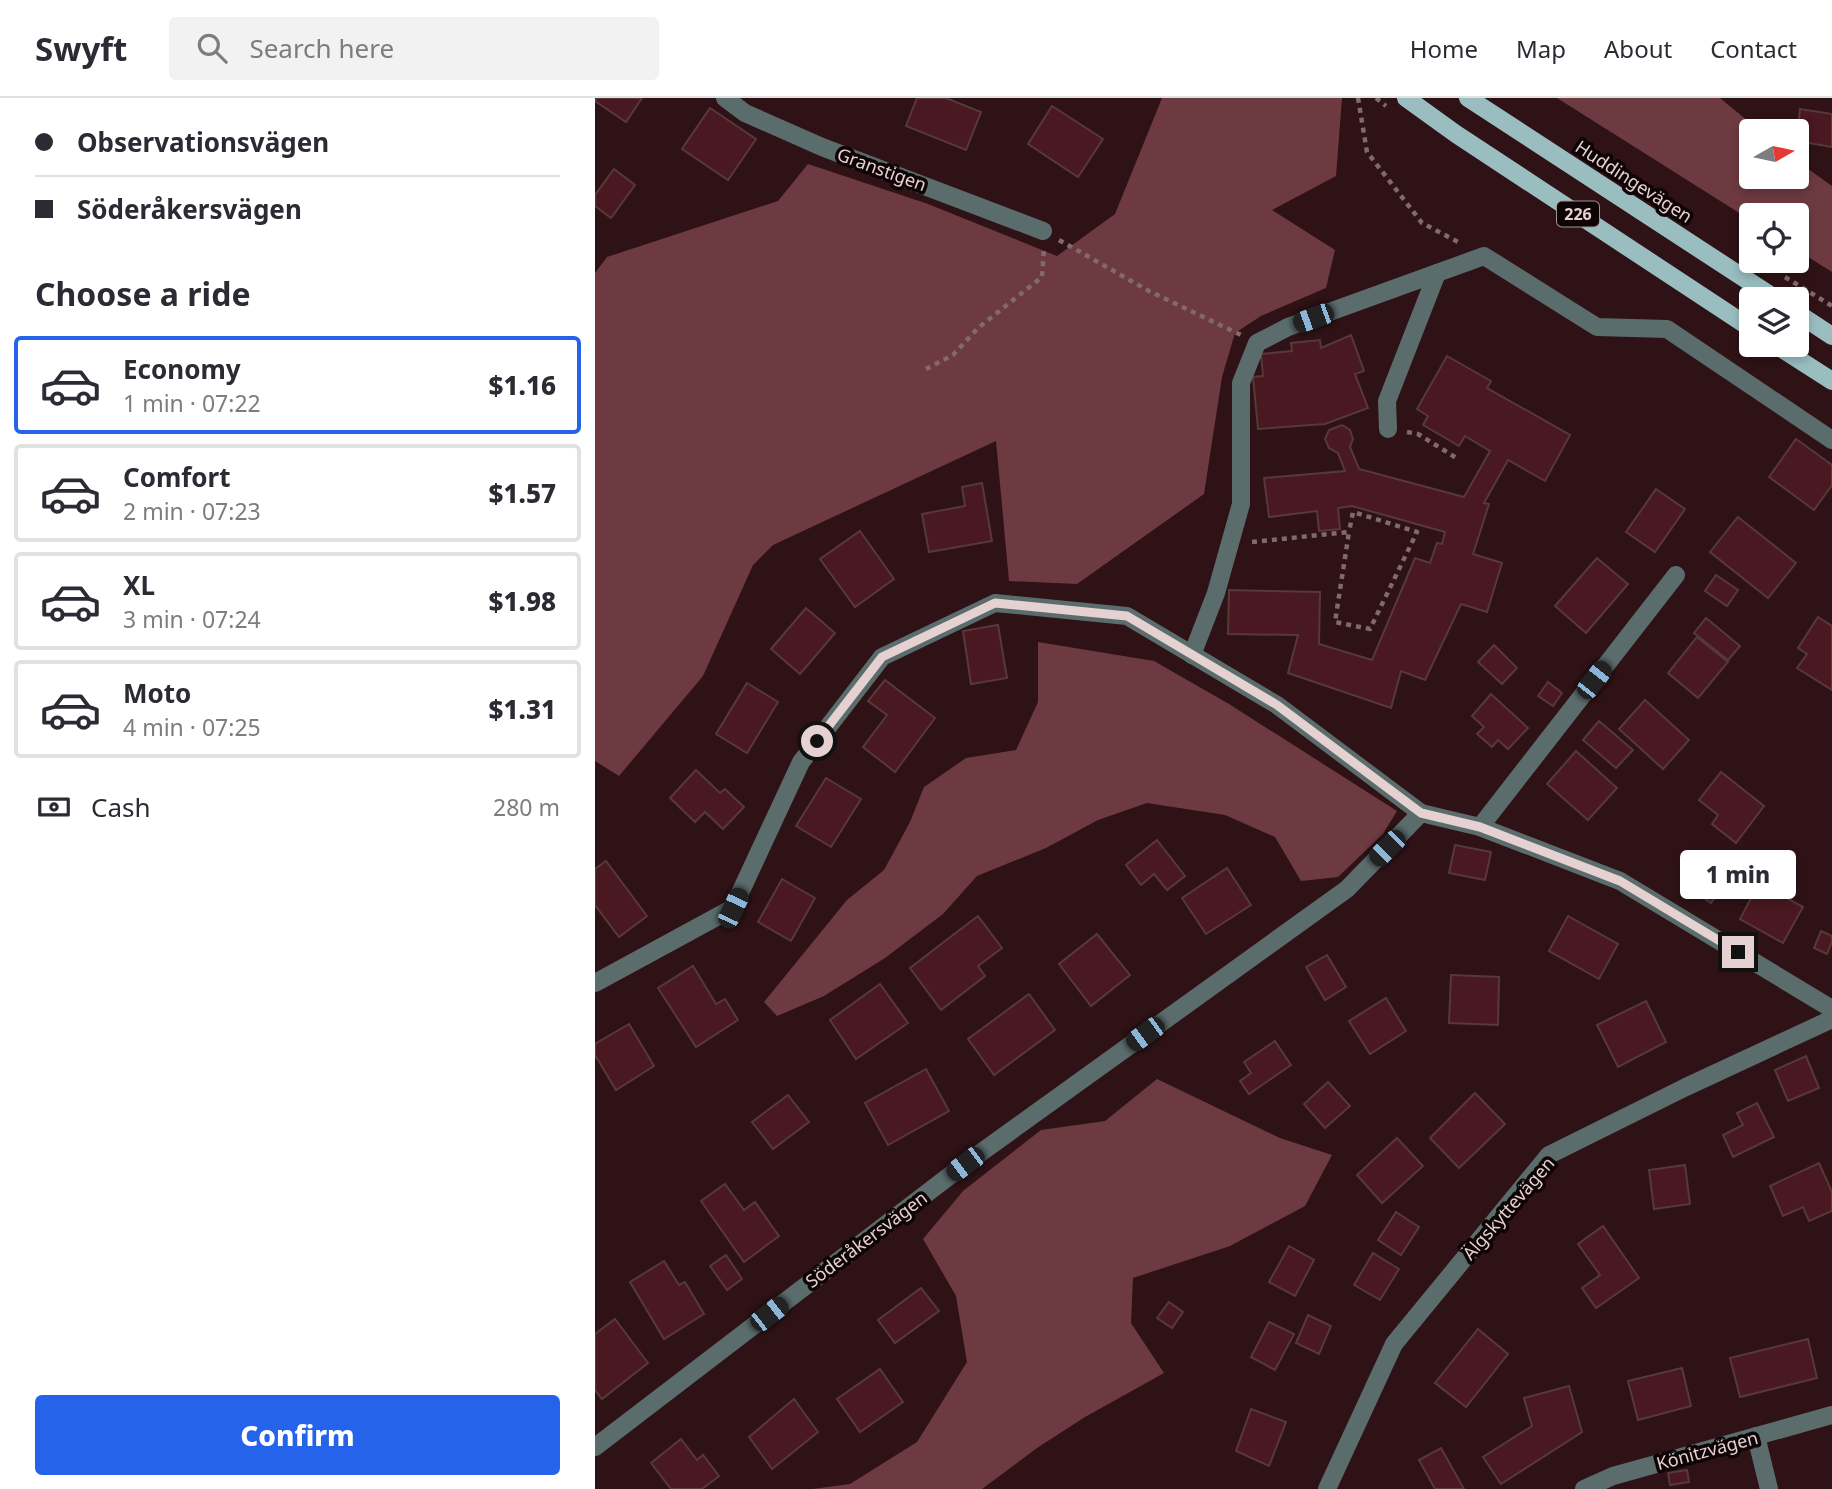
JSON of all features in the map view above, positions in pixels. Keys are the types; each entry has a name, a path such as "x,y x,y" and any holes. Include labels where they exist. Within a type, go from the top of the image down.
{"main road":[{"name":"226","path":"1406,98 1456,134 1739,319"},
{"name":"Huddingevägen","path":"1468,98 1758,287"},
{"path":"1809,321 1832,336"},
{"path":"1795,357 1832,381"}],"street":[{"name":"Granstigen","path":"725,98 745,113 823,147 1043,231"},
{"path":"1192,655 1216,593 1241,504 1241,383 1257,343 1288,327 1484,256 1597,327 1667,329 1832,440"},
{"path":"1388,429 1387,401 1437,273"},
{"path":"1480,827 1676,575"},
{"path":"595,983 733,908 801,762 882,657 995,603 1127,616 1277,705 1421,813 1480,827 1620,881 1832,1009"},
{"name":"Söderåkersvägen","path":"595,1447 965,1164 1347,889 1421,813"},
{"name":"Älgskyttevägen","path":"1327,1489 1394,1344 1549,1155 1832,1018"},
{"name":"Könitzvägen","path":"1584,1489 1613,1476 1832,1415"},
{"path":"1756,1436 1769,1489"}],"path":[{"path":"1358,98 1367,152 1422,223 1484,256"},
{"path":"1043,231 1149,291 1257,343"},
{"path":"926,369 953,355 978,328 1042,276 1045,251 1043,231"},
{"path":"1781,274 1832,306"},
{"path":"1388,429 1417,434 1458,459"},
{"path":"1353,512 1417,532 1370,629 1335,622 1349,532 1353,512"},
{"path":"1230,544 1349,532"}],"shaded area":[{"path":"1162,98 1342,98 1336,176 1272,210 1335,250 1326,288 1261,316 1235,333 1222,377 1204,494 1077,584 1009,581 996,441 773,545 753,565 703,676 619,776 595,761 595,273 607,257 778,201 808,164 928,204 1057,256 1115,214"},
{"path":"1557,98 1720,98 1745,119 1739,119 1739,189 1809,189 1809,170 1832,186 1832,272 1809,258 1809,203 1739,203 1739,213"},
{"path":"1038,642 1154,661 1229,704 1397,811 1383,834 1338,877 1301,881 1275,837 1225,815 1147,803 1098,820 1046,848 977,876 943,914 885,958 824,996 777,1016 764,1002 847,900 884,870 910,822 924,787 966,758 1016,750 1038,702"},
{"path":"1157,1079 1280,1138 1332,1155 1305,1206 1230,1246 1133,1278 1131,1323 1164,1373 1085,1417 982,1489 813,1489 850,1484 917,1442 967,1362 956,1296 923,1239 963,1191 1041,1130 1105,1121"}],"building":[{"path":"597,98 642,98 626,122 595,101"},
{"path":"917,98 946,98 981,112 966,150 906,126"},
{"path":"1052,106 1103,139 1078,177 1028,144"},
{"path":"710,108 756,139 728,180 682,149"},
{"path":"1800,109 1832,114 1832,147 1809,143 1809,119 1799,119"},
{"path":"614,169 635,185 611,218 595,206 595,195"},
{"path":"1351,335 1364,371 1355,374 1368,408 1325,424 1258,429 1253,377 1263,376 1261,354 1292,351 1291,343 1320,340 1321,348"},
{"path":"1447,356 1491,381 1487,388 1570,435 1545,481 1508,460 1484,503 1489,504 1473,554 1502,563 1487,612 1461,604 1425,680 1401,671 1391,708 1288,673 1298,635 1228,634 1229,590 1320,592 1319,644 1372,660 1415,558 1430,563 1437,543 1442,544 1445,532 1352,506 1338,508 1340,529 1319,531 1317,511 1269,517 1264,478 1345,471 1338,453 1329,448 1325,439 1329,430 1342,425 1350,430 1353,439 1350,447 1359,469 1464,497 1490,451 1465,436 1459,446 1423,425 1428,416 1417,409"},
{"path":"1796,439 1832,465 1832,485 1814,510 1769,477"},
{"path":"982,483 992,541 929,552 922,514 965,506 962,487"},
{"path":"1656,489 1685,509 1655,552 1626,532"},
{"path":"1738,517 1796,563 1768,598 1710,552"},
{"path":"860,531 894,579 855,607 820,559"},
{"path":"1597,558 1628,584 1586,633 1555,606"},
{"path":"1716,575 1738,590 1727,606 1705,591"},
{"path":"806,608 835,633 800,674 771,649"},
{"path":"1818,617 1832,626 1832,690 1797,668 1807,654 1798,648"},
{"path":"1706,618 1740,646 1728,660 1694,633"},
{"path":"998,625 1007,678 971,684 963,631"},
{"path":"1697,637 1728,662 1698,698 1668,673"},
{"path":"1494,645 1517,668 1502,684 1478,662"},
{"path":"885,680 935,718 895,772 863,747 887,715 868,701"},
{"path":"1548,682 1562,693 1553,706 1538,696"},
{"path":"747,683 778,702 747,753 716,734"},
{"path":"1491,694 1528,728 1508,749 1498,740 1492,747 1477,734 1484,727 1472,716"},
{"path":"1645,700 1689,740 1663,769 1619,729"},
{"path":"1599,721 1633,750 1616,768 1583,740"},
{"path":"1576,751 1617,788 1588,820 1547,784"},
{"path":"696,770 720,793 725,789 744,807 723,829 705,812 695,822 670,798"},
{"path":"1721,772 1764,806 1736,843 1712,824 1718,815 1699,800"},
{"path":"826,778 861,799 831,847 796,826"},
{"path":"1157,840 1185,876 1167,890 1154,874 1141,885 1126,865"},
{"path":"1455,845 1491,852 1485,880 1449,873"},
{"path":"1699,856 1729,878 1711,903 1681,881"},
{"path":"606,861 647,916 619,937 595,905 595,869"},
{"path":"1227,868 1251,905 1206,934 1182,898"},
{"path":"782,879 815,898 791,941 758,922"},
{"path":"1759,883 1803,907 1783,943 1740,919"},
{"path":"978,916 1002,948 978,966 985,976 941,1010 910,968"},
{"path":"1568,916 1618,944 1599,979 1549,951"},
{"path":"1821,931 1832,936 1827,954 1814,948"},
{"path":"1097,934 1130,975 1091,1006 1059,964"},
{"path":"1327,955 1346,987 1325,1000 1306,967"},
{"path":"693,966 716,1004 725,999 738,1020 696,1047 658,988"},
{"path":"1451,975 1499,977 1498,1025 1449,1023"},
{"path":"880,984 908,1023 856,1059 830,1020"},
{"path":"1029,994 1055,1030 994,1075 968,1039"},
{"path":"1386,998 1406,1031 1370,1054 1349,1021"},
{"path":"1646,1001 1666,1042 1618,1067 1597,1025"},
{"path":"629,1024 654,1066 616,1090 595,1055 595,1044"},
{"path":"1275,1041 1291,1065 1249,1094 1240,1081 1251,1073 1244,1062"},
{"path":"1806,1056 1819,1088 1788,1101 1775,1070"},
{"path":"926,1069 949,1111 888,1145 865,1103"},
{"path":"1328,1082 1350,1106 1325,1128 1304,1104"},
{"path":"1475,1093 1505,1124 1459,1168 1430,1138"},
{"path":"788,1095 809,1122 773,1149 752,1122"},
{"path":"1757,1103 1774,1137 1733,1157 1723,1135 1743,1125 1737,1113"},
{"path":"1397,1138 1423,1166 1382,1203 1357,1175"},
{"path":"1819,1163 1832,1192 1832,1211 1809,1221 1803,1207 1783,1216 1770,1186"},
{"path":"1685,1165 1690,1204 1654,1209 1649,1170"},
{"path":"725,1184 744,1210 755,1202 779,1236 744,1262 701,1201"},
{"path":"1396,1212 1419,1227 1401,1255 1378,1240"},
{"path":"1603,1226 1639,1278 1596,1308 1582,1288 1600,1275 1578,1244"},
{"path":"1289,1246 1314,1260 1295,1296 1269,1282"},
{"path":"1373,1253 1399,1269 1380,1300 1354,1285"},
{"path":"726,1255 742,1279 727,1290 710,1266"},
{"path":"664,1261 679,1285 685,1282 704,1314 664,1339 630,1282"},
{"path":"921,1288 939,1311 895,1343 878,1320"},
{"path":"1169,1302 1183,1312 1172,1328 1157,1318"},
{"path":"1308,1315 1331,1326 1319,1354 1296,1343"},
{"path":"615,1319 648,1363 602,1399 595,1390 595,1334"},
{"path":"1269,1322 1294,1334 1275,1370 1251,1357"},
{"path":"1478,1329 1508,1354 1466,1407 1435,1383"},
{"path":"1808,1339 1817,1378 1740,1397 1730,1358"},
{"path":"1682,1368 1691,1406 1638,1420 1628,1381"},
{"path":"880,1369 903,1402 860,1432 837,1399"},
{"path":"1569,1386 1582,1432 1501,1484 1483,1457 1532,1426 1524,1398"},
{"path":"794,1399 818,1432 772,1469 749,1437"},
{"path":"1251,1409 1286,1422 1269,1466 1236,1451"},
{"path":"681,1439 697,1460 703,1455 719,1476 702,1489 671,1489 651,1463"},
{"path":"1441,1448 1464,1489 1435,1489 1419,1460"},
{"path":"1687,1470 1689,1482 1670,1485 1668,1473"}],"route":[{"path":"817,741 882,657 995,603 1127,616 1277,705 1421,813 1480,827 1620,881 1738,952"}]}
